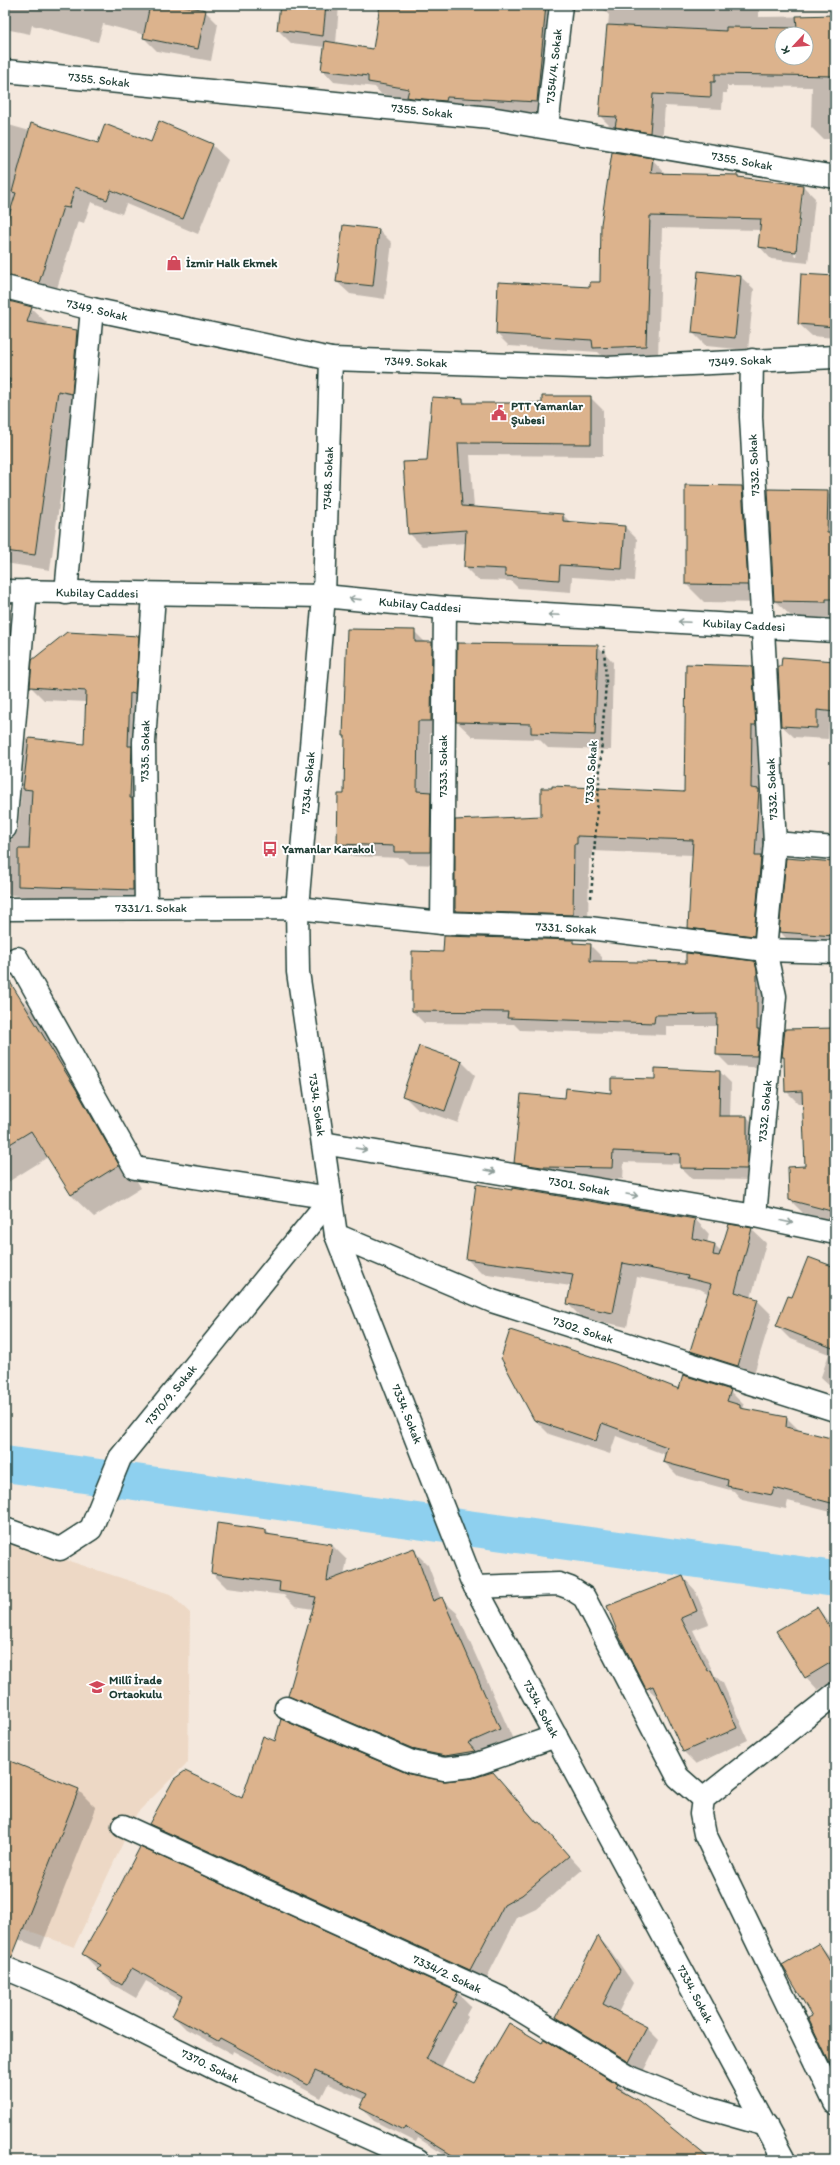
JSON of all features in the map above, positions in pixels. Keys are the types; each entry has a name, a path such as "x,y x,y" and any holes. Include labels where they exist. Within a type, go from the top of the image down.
{"street":[{"name":"7354/4. Sokak","path":"547,127 561,5"},
{"name":"7355. Sokak","path":"5,71 490,118 835,177"},
{"name":"7349. Sokak","path":"5,287 92,309 331,359 607,368 835,357"},
{"path":"66,593 92,309"},
{"name":"7348. Sokak","path":"324,596 331,359"},
{"name":"7332. Sokak","path":"752,360 751,417 775,843 765,950 775,996 755,1216"},
{"name":"Kubilay Caddesi","path":"5,591 324,596 445,608 602,618 763,625 835,631"},
{"path":"5,828 26,591"},
{"name":"7335. Sokak","path":"146,908 144,742 154,594"},
{"name":"7334. Sokak","path":"324,596 297,908 298,972 336,1235 473,1583 784,2160"},
{"name":"7333. Sokak","path":"442,923 445,608"},
{"path":"775,843 835,848"},
{"name":"7331/1. Sokak","path":"5,909 297,908"},
{"name":"7331. Sokak","path":"297,908 442,923 589,928 765,950 835,952"},
{"path":"5,965 17,958 136,1168 331,1198"},
{"name":"7301. Sokak","path":"323,1142 755,1216 835,1233"},
{"name":"7370/9. Sokak","path":"5,1530 60,1549 91,1529 120,1458 331,1198"},
{"name":"7302. Sokak","path":"336,1235 492,1301 835,1410"},
{"path":"473,1583 559,1584 570,1588 584,1597 678,1778 703,1799"},
{"path":"835,1694 703,1799 701,1814 705,1834 835,2103"},
{"path":"286,1708 412,1762 444,1769 471,1766 556,1736"},
{"name":"7334/2. Sokak","path":"123,1826 501,1998 631,2078 706,2108 766,2126"},
{"name":"7370. Sokak","path":"5,1968 62,1992 222,2072 418,2160"}],"path":[{"name":"7330. Sokak","path":"589,928 606,682 602,618"}],"shaded area":[{"name":"Millî İrade Ortaokulu","path":"5,1540 170,1594 190,1613 188,1762 137,1813 74,1947 5,1922"}],"building":[{"path":"150,5 179,5 206,10 198,49 143,38"},
{"path":"280,5 326,5 323,36 277,30"},
{"path":"380,5 546,5 537,102 447,97 446,101 412,98 407,97 409,89 368,82 368,76 321,70 325,41 373,49"},
{"path":"835,15 835,76 715,74 715,82 711,82 711,97 653,94 650,133 615,127 617,117 599,116 607,25 726,31 726,27 774,28 774,66 814,66 814,26 797,26 796,16"},
{"path":"159,121 213,144 183,219 111,190 107,200 75,187 69,208 63,207 39,283 5,275 5,228 16,193 12,192 31,123 98,143 105,124 151,142"},
{"path":"612,152 653,158 651,173 738,175 738,177 803,185 796,252 758,247 761,219 650,216 646,346 593,348 592,340 496,334 498,282 590,287 590,282 600,282 601,224"},
{"path":"343,225 379,229 373,286 336,282"},
{"path":"698,271 741,276 735,338 692,333"},
{"path":"801,274 835,276 835,327 798,324"},
{"path":"5,300 32,307 27,322 77,330 72,394 58,391 35,555 5,551 5,413 10,379 5,379"},
{"path":"542,396 591,396 591,444 458,443 462,506 563,514 563,521 625,526 622,569 560,565 559,580 505,576 505,569 464,567 466,530 408,534 403,462 427,461 432,397 463,399 463,403 542,403"},
{"path":"685,485 742,486 748,585 685,584"},
{"path":"768,489 828,490 827,533 835,533 835,599 826,599 826,602 774,601"},
{"path":"347,629 415,630 415,642 432,642 431,721 418,721 417,791 431,792 430,852 394,852 394,846 337,844 338,794 344,794 345,736 343,736"},
{"path":"67,632 139,636 135,694 130,693 128,746 132,746 130,798 132,798 133,890 18,886 18,849 29,849 32,790 23,789 29,738 84,744 86,691 30,687 32,660"},
{"path":"457,643 598,645 595,735 531,733 531,724 456,722"},
{"path":"782,657 835,661 835,712 817,710 817,728 781,726 778,666 781,666"},
{"path":"686,664 752,666 756,725 752,725 751,788 759,789 755,856 761,856 754,936 688,928 693,840 577,836 577,844 574,844 573,915 455,911 455,820 541,816 541,788 552,788 552,786 684,792"},
{"path":"786,858 835,862 835,936 779,932"},
{"path":"444,936 573,940 573,943 591,944 590,961 686,963 686,953 755,961 757,971 757,1029 759,1029 757,1056 716,1055 717,1014 655,1015 654,1023 507,1018 508,1012 412,1011 412,951 443,952"},
{"path":"5,977 7,977 76,1089 119,1165 71,1195 31,1131 5,1147"},
{"path":"835,1028 835,1212 789,1200 788,1167 805,1166 802,1091 785,1092 784,1057 782,1057 785,1029"},
{"path":"419,1046 462,1061 445,1111 402,1096"},
{"path":"655,1068 720,1071 719,1116 747,1116 747,1169 680,1168 680,1154 613,1151 612,1168 542,1167 514,1163 521,1094 565,1098 566,1088 611,1093 611,1078 655,1079"},
{"path":"476,1184 512,1190 512,1188 695,1219 692,1238 715,1244 713,1255 719,1256 729,1224 752,1228 735,1292 758,1299 738,1366 690,1351 711,1284 687,1278 688,1276 623,1263 613,1313 567,1304 573,1274 466,1259"},
{"path":"808,1257 835,1267 835,1349 776,1326 788,1296 792,1297"},
{"path":"510,1330 615,1364 679,1389 683,1375 731,1390 727,1401 740,1405 740,1408 787,1417 786,1427 835,1439 835,1504 774,1488 772,1495 727,1486 728,1480 663,1462 667,1447 602,1423 596,1441 534,1420 501,1358"},
{"path":"217,1523 266,1530 266,1534 332,1544 327,1581 414,1548 433,1601 442,1597 500,1729 468,1743 475,1751 445,1756 416,1750 288,1696 316,1597 279,1591 280,1582 211,1573"},
{"path":"683,1576 697,1611 681,1618 708,1671 711,1670 737,1728 683,1752 653,1686 646,1689 619,1636 607,1606"},
{"path":"817,1607 835,1636 835,1660 805,1678 776,1631"},
{"path":"281,1719 409,1774 445,1781 473,1778 493,1772 537,1823 539,1822 569,1856 522,1895 504,1905 470,1970 149,1824 174,1779 185,1771 242,1798 263,1736 275,1741"},
{"path":"5,1759 79,1789 12,1957 5,1956"},
{"path":"140,1847 458,1992 453,2002 456,2003 426,2059 474,2083 509,2023 542,2043 544,2039 618,2084 616,2088 639,2101 711,2160 460,2160 405,2126 403,2130 360,2108 367,2094 315,2071 308,2085 220,2038 218,2041 172,2016 182,1996 132,1968 122,1985 97,1970 101,1965 82,1954 109,1907"},
{"path":"598,1936 620,1970 603,2004 647,2027 629,2062 556,2017"},
{"path":"819,1943 835,1969 835,2074 808,2018 812,2016 782,1965"}],"waterway":[{"path":"5,1464 835,1579"}],"place":[{"name":"İzmir Halk Ekmek","path":"174,263"},
{"name":"PTT Yamanlar Şubesi","path":"499,413"},
{"name":"Yamanlar Karakol","path":"270,849"},
{"name":"Millî İrade Ortaokulu","path":"97,1687"}]}
